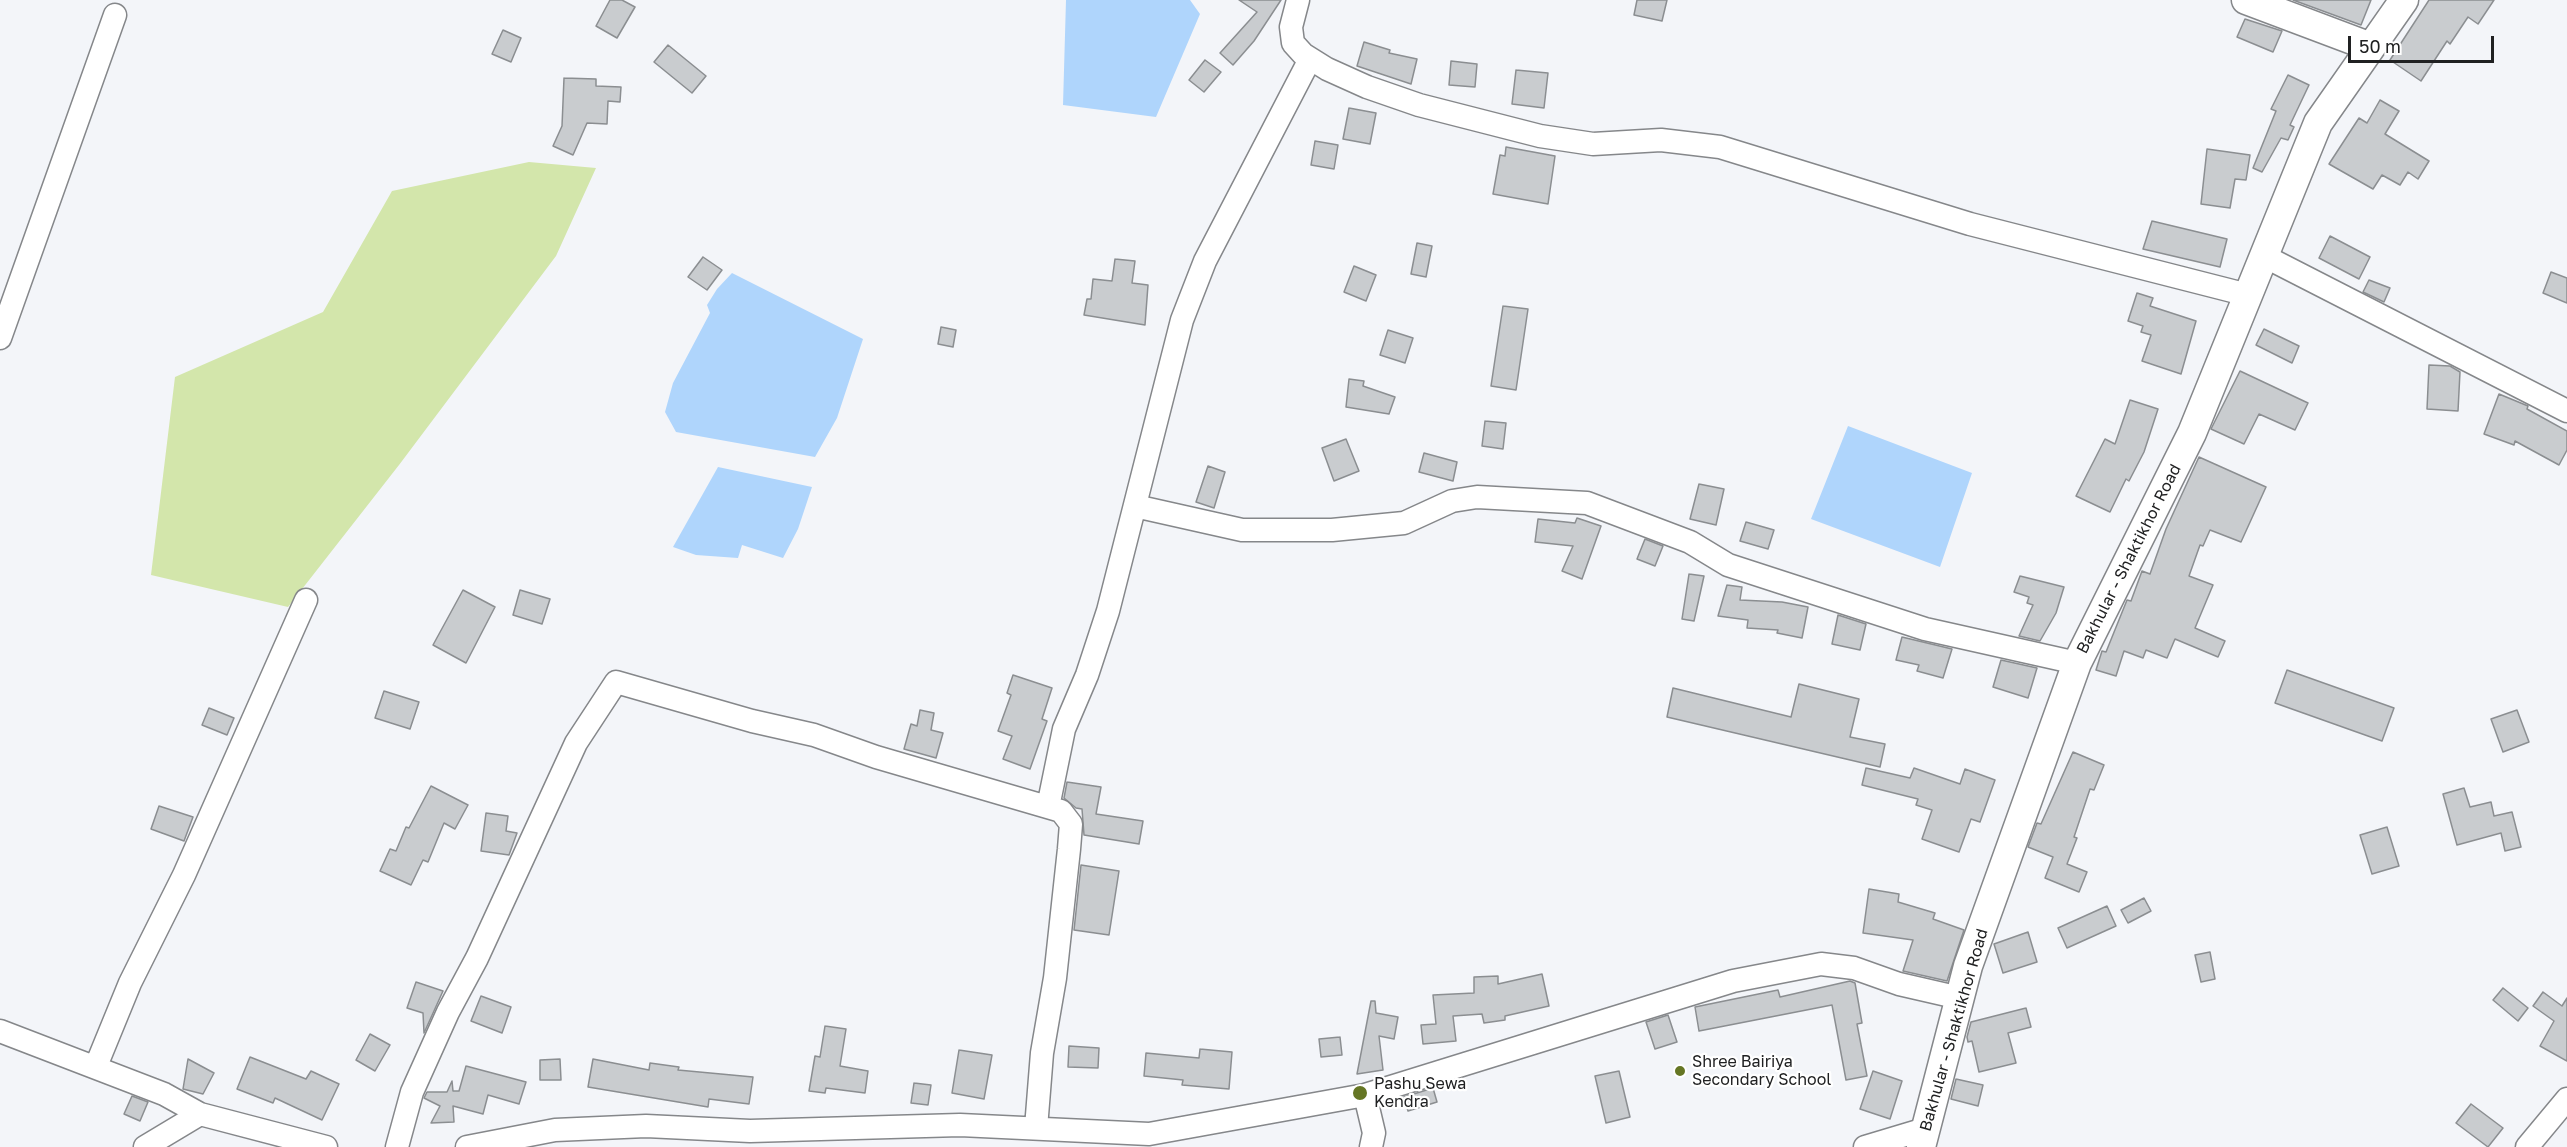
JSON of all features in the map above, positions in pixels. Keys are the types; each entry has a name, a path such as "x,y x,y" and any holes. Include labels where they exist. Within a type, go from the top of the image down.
{"street":[{"path":"1298,0 1292,27 1293,43 1310,59 1366,87 1468,119 1540,136 1593,144 1661,140 1720,147 1971,224 2248,295"},
{"path":"2246,0 2371,47"},
{"name":"Bakhular - Shaktikhor Road","path":"1923,1138 1968,966 2077,663 2192,433 2318,123 2404,0"},
{"path":"0,338 116,15"},
{"path":"1048,807 1064,729 1091,664 1135,506 1182,320 1205,261 1310,59"},
{"path":"2264,256 2567,411"},
{"path":"1135,506 1242,530 1332,530 1404,522 1452,501 1477,497 1587,502 1690,542 1728,564 1748,571 1925,628 2077,663"},
{"path":"96,1066 130,983 184,875 306,600"},
{"path":"397,1147 412,1092 448,1012 477,958 576,743 616,682 752,721 814,735 876,757 1061,812 1071,824 1055,978 1042,1053 1036,1128"},
{"path":"467,1147 555,1130 646,1126 750,1131 960,1125 1149,1134 1365,1095 1733,981 1821,964 1854,968 1899,984 1960,998"},
{"path":"0,1031 164,1094 247,1137 326,1147"},
{"path":"1365,1095 1374,1133 1371,1147"},
{"path":"2528,1147 2567,1099"},
{"path":"145,1147 200,1114"},
{"path":"1865,1147 1923,1138"}],"green space":[{"path":"529,162 596,168 556,256 399,465 288,607 151,575 175,377 323,312 392,191"}],"water":[{"path":"1066,0 1190,0 1200,14 1156,117 1063,105"},
{"path":"732,273 863,339 837,418 815,457 676,432 665,412 673,383 710,313 707,305 717,289"},
{"path":"1848,426 1972,473 1940,567 1811,519"},
{"path":"718,467 812,487 798,529 783,558 742,545 738,558 696,555 673,547"}],"building":[{"path":"610,0 622,0 635,7 617,38 596,26"},
{"path":"1239,0 1281,0 1254,41 1233,65 1220,53 1257,12"},
{"path":"1637,0 1667,0 1662,21 1634,15"},
{"path":"2293,0 2371,0 2361,25"},
{"path":"2429,0 2494,0 2478,24 2468,17 2450,44 2447,41 2421,81 2390,60"},
{"path":"2245,19 2282,31 2273,52 2237,37"},
{"path":"503,30 521,38 511,62 492,54"},
{"path":"1364,42 1390,50 1389,53 1417,59 1411,84 1357,66"},
{"path":"668,45 706,76 692,93 654,62"},
{"path":"1205,60 1221,72 1204,92 1189,80"},
{"path":"1451,61 1477,64 1475,87 1449,85"},
{"path":"1516,70 1548,73 1544,108 1512,104"},
{"path":"2288,75 2309,85 2290,125 2294,127 2288,140 2281,138 2262,172 2253,168 2276,111 2271,109"},
{"path":"564,78 596,79 596,86 621,87 620,102 608,101 607,124 587,123 573,155 553,146 562,126"},
{"path":"2380,100 2399,111 2385,134 2429,161 2418,179 2408,172 2400,185 2382,175 2373,189 2329,164 2359,118 2367,123"},
{"path":"1349,108 1376,113 1370,144 1343,139"},
{"path":"1315,141 1338,145 1334,169 1311,165"},
{"path":"1506,147 1555,156 1548,204 1493,194 1500,155 1505,156"},
{"path":"2207,149 2250,155 2246,180 2235,179 2230,208 2201,204"},
{"path":"2152,221 2227,239 2220,267 2143,249"},
{"path":"2330,236 2370,257 2359,279 2319,258"},
{"path":"1417,243 1432,246 1426,277 1411,274"},
{"path":"703,257 722,270 707,290 688,277"},
{"path":"1115,259 1135,261 1132,283 1148,285 1145,325 1084,315 1087,299 1091,299 1093,279 1112,281"},
{"path":"1354,266 1376,275 1366,301 1344,292"},
{"path":"2551,272 2567,278 2567,303 2543,293"},
{"path":"2369,280 2390,288 2384,302 2363,292"},
{"path":"2137,293 2153,298 2150,306 2196,321 2181,374 2142,361 2151,335 2141,332 2143,326 2128,321"},
{"path":"1503,306 1528,309 1516,390 1491,386"},
{"path":"941,327 956,330 953,347 938,344"},
{"path":"2264,329 2299,346 2292,363 2256,345"},
{"path":"1388,330 1413,338 1405,363 1380,355"},
{"path":"2429,365 2450,366 2460,372 2458,411 2427,409"},
{"path":"2240,371 2308,403 2295,430 2259,414 2244,444 2211,429"},
{"path":"1349,379 1364,381 1363,386 1395,397 1389,414 1346,407"},
{"path":"2499,394 2528,406 2527,409 2567,431 2567,450 2559,465 2515,441 2514,445 2484,434"},
{"path":"2130,400 2158,409 2144,452 2129,481 2126,479 2110,512 2076,496 2105,439 2115,444"},
{"path":"1485,421 1506,423 1503,449 1482,446"},
{"path":"1346,439 1359,471 1334,481 1322,448"},
{"path":"1424,453 1457,462 1453,481 1419,472"},
{"path":"2199,457 2266,487 2241,542 2210,530 2203,546 2200,545 2189,576 2213,585 2195,628 2225,641 2218,657 2175,639 2167,658 2146,650 2143,658 2124,651 2116,676 2096,670 2102,651 2106,652 2127,600 2131,601 2142,571 2150,574 2166,529"},
{"path":"1208,466 1225,472 1214,508 1196,502"},
{"path":"1699,484 1724,489 1716,525 1690,519"},
{"path":"1577,518 1601,526 1582,579 1562,571 1573,546 1535,542 1538,519 1575,523"},
{"path":"1746,522 1774,530 1768,549 1740,541"},
{"path":"1645,539 1663,546 1655,566 1637,559"},
{"path":"1689,574 1704,576 1694,621 1682,619"},
{"path":"2020,576 2064,587 2056,613 2040,641 2019,636 2033,605 2027,603 2029,597 2014,592"},
{"path":"1727,585 1742,587 1740,600 1782,602 1808,607 1802,638 1777,633 1778,630 1747,628 1748,620 1718,616"},
{"path":"463,590 495,607 466,663 433,645"},
{"path":"520,590 550,599 542,624 513,615"},
{"path":"1838,615 1866,624 1860,650 1832,644"},
{"path":"1902,637 1952,649 1943,678 1917,671 1919,665 1896,660"},
{"path":"2001,660 2037,668 2028,698 1993,687"},
{"path":"2287,670 2394,708 2382,741 2275,703"},
{"path":"1013,675 1052,688 1042,719 1047,721 1030,769 1003,759 1012,736 998,731 1011,695 1007,693"},
{"path":"1799,684 1859,699 1850,737 1885,744 1880,767 1667,717 1673,688 1791,717"},
{"path":"384,691 419,702 410,729 375,718"},
{"path":"209,708 234,718 227,735 202,725"},
{"path":"920,710 934,713 931,730 943,733 936,758 904,749 911,724 917,726"},
{"path":"2517,710 2529,742 2503,752 2491,719"},
{"path":"2073,752 2104,765 2094,790 2090,789 2074,837 2077,838 2067,864 2087,872 2079,892 2045,878 2053,857 2028,847 2037,823 2041,824"},
{"path":"1866,768 1910,778 1914,768 1960,784 1965,769 1995,780 1980,822 1971,819 1959,852 1922,839 1932,810 1916,805 1918,799 1862,785"},
{"path":"1067,782 1101,787 1096,814 1143,821 1139,844 1084,835 1082,809 1076,808 1064,798"},
{"path":"431,786 468,805 455,829 444,823 428,862 423,860 411,885 380,871 390,849 396,851 406,827 409,828"},
{"path":"2464,788 2470,807 2491,802 2494,816 2512,812 2521,847 2505,851 2501,833 2457,845 2443,794"},
{"path":"159,806 193,817 184,841 151,829"},
{"path":"486,813 508,816 506,831 517,833 509,855 481,851"},
{"path":"2387,827 2399,866 2372,874 2360,835"},
{"path":"1081,865 1119,871 1109,935 1074,930"},
{"path":"1869,889 1899,894 1898,902 1935,913 1933,919 1964,930 1947,981 1903,971 1913,940 1863,933"},
{"path":"2144,898 2151,911 2128,923 2121,910"},
{"path":"2107,906 2116,926 2067,948 2058,928"},
{"path":"2028,932 2037,962 2003,973 1994,944"},
{"path":"2210,952 2215,979 2201,982 2195,955"},
{"path":"1542,974 1549,1006 1505,1016 1505,1020 1484,1023 1482,1014 1453,1016 1456,1041 1423,1044 1421,1025 1436,1024 1433,995 1474,993 1474,977 1498,976 1498,984"},
{"path":"1850,981 1855,983 1862,1023 1857,1024 1867,1076 1846,1080 1832,1005 1699,1031 1695,1007 1778,990 1780,997"},
{"path":"416,982 443,991 424,1033 423,1013 407,1008"},
{"path":"2503,988 2528,1008 2518,1021 2493,1000"},
{"path":"2543,992 2562,1006 2567,998 2567,1061 2540,1046 2554,1021 2533,1006"},
{"path":"481,996 511,1007 502,1033 471,1021"},
{"path":"1371,1001 1375,1001 1376,1013 1398,1017 1394,1039 1379,1036 1383,1070 1357,1074"},
{"path":"2026,1008 2031,1027 2008,1033 2016,1063 1979,1072 1972,1041 1968,1042 1967,1037 1971,1022"},
{"path":"1668,1015 1677,1042 1655,1049 1646,1022"},
{"path":"825,1026 846,1029 840,1066 868,1071 865,1093 826,1088 825,1093 809,1091 815,1056 820,1057"},
{"path":"370,1034 390,1045 375,1071 356,1060"},
{"path":"1340,1037 1342,1055 1321,1057 1319,1039"},
{"path":"1069,1046 1099,1048 1098,1068 1068,1067"},
{"path":"1200,1049 1232,1052 1229,1089 1182,1085 1183,1080 1144,1076 1146,1053 1199,1058"},
{"path":"959,1050 992,1055 984,1099 952,1093"},
{"path":"250,1057 306,1079 311,1071 339,1084 322,1120 275,1098 273,1103 237,1089"},
{"path":"188,1059 214,1073 203,1094 183,1089"},
{"path":"560,1059 561,1080 540,1080 540,1060"},
{"path":"593,1059 649,1070 650,1063 679,1067 678,1070 753,1077 749,1104 709,1099 708,1107 588,1087"},
{"path":"466,1066 526,1082 519,1104 488,1095 483,1114 453,1106 454,1122 431,1123 440,1106 424,1098 427,1092 447,1092 452,1081 453,1091 459,1091"},
{"path":"1619,1071 1630,1117 1606,1123 1595,1076"},
{"path":"1873,1071 1902,1081 1890,1119 1860,1109"},
{"path":"1956,1079 1983,1085 1978,1106 1951,1099"},
{"path":"914,1083 931,1085 928,1105 911,1103"},
{"path":"1433,1088 1437,1102 1408,1111 1404,1097"},
{"path":"132,1096 148,1102 140,1121 124,1114"},
{"path":"2471,1104 2503,1128 2488,1147 2456,1123"}],"place":[{"name":"Shree Bairiya Secondary School","path":"1680,1071"},
{"name":"Pashu Sewa Kendra","path":"1360,1093"}]}
